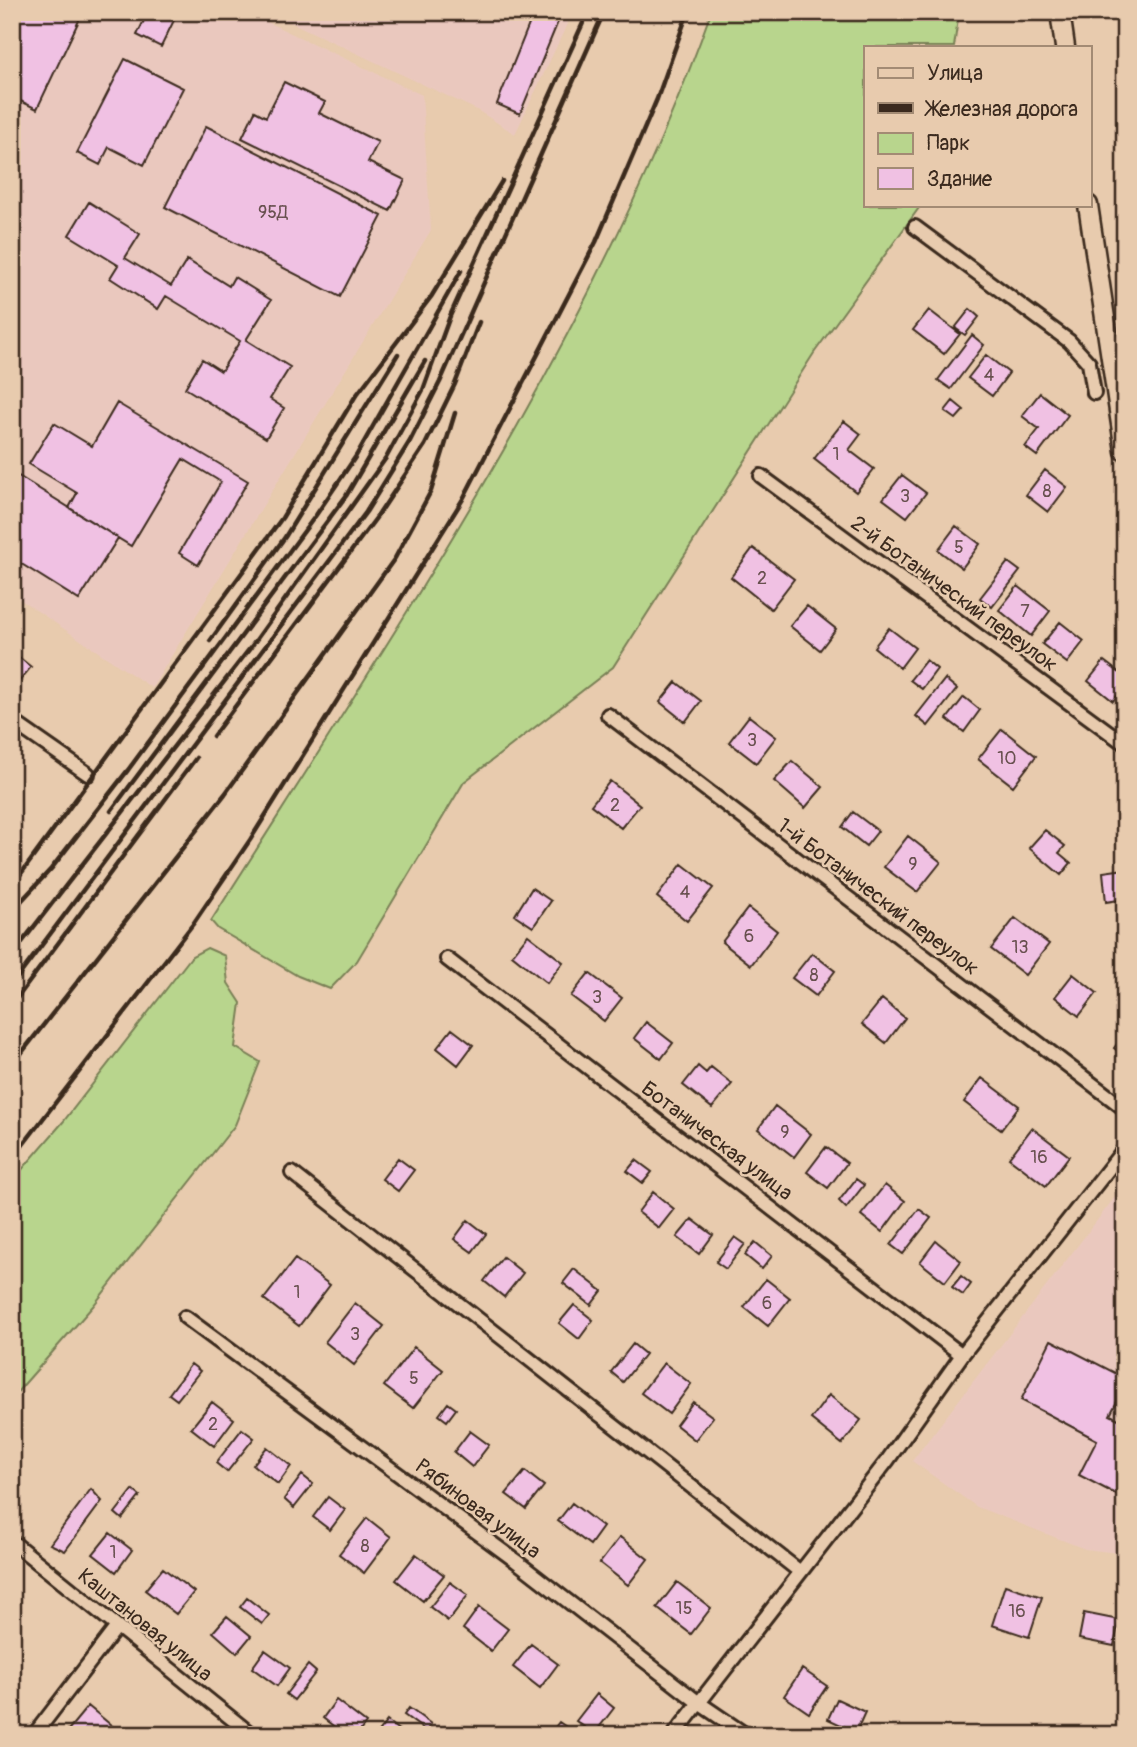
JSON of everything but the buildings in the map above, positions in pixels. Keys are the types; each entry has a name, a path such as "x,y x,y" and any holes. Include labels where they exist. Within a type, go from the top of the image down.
{"main road":[{"path":"1060,12 1065,46"},
{"path":"1088,206 1125,451"}],"street":[{"path":"915,227 1069,341 1089,363 1095,383 1094,393"},
{"name":"2-й Ботанический переулок","path":"761,476 1125,744"},
{"name":"1-й Ботанический переулок","path":"608,715 1125,1109"},
{"path":"12,720 88,774"},
{"name":"Ботаническая улица","path":"447,959 962,1355"},
{"path":"674,1735 887,1461 962,1355 1125,1148"},
{"path":"292,1173 799,1571"},
{"name":"Рябиновая улица","path":"185,1317 516,1561 699,1703 746,1735"},
{"name":"Каштановая улица","path":"14,1546 251,1735"},
{"path":"34,1735 116,1628"}],"shaded area":[{"path":"12,12 246,12 422,95 431,230 152,688 12,594"},
{"path":"269,12 573,12 515,134 477,110"},
{"path":"1125,1184 1125,1554 1085,1549 977,1507 912,1461"}],"green space":[{"path":"711,12 959,12 954,46 864,46 864,206 920,206 814,353 613,667 464,782 357,961 330,989 298,976 218,929 211,921 351,702 486,480 610,251 664,133"},
{"path":"207,948 225,956 228,983 241,1003 235,1047 260,1062 235,1125 93,1306 12,1398 12,1181 63,1122 192,956"}],"railway":[{"path":"12,955 251,647 386,458 423,390 450,316 588,12"},
{"path":"12,985 366,512 410,441 440,382 604,12"},
{"path":"12,1159 193,924 250,840 463,499 596,242 657,99 688,12"},
{"path":"12,886 282,518 355,397 431,297 502,181"},
{"path":"12,911 51,869 128,770 316,515 356,456 461,271"},
{"path":"213,736 379,514 425,445 455,384 479,322"},
{"path":"210,641 285,537 398,354"},
{"path":"111,811 346,496 425,361"},
{"path":"12,1065 225,794 395,558 431,491 455,413"},
{"path":"12,1005 196,758"}]}
